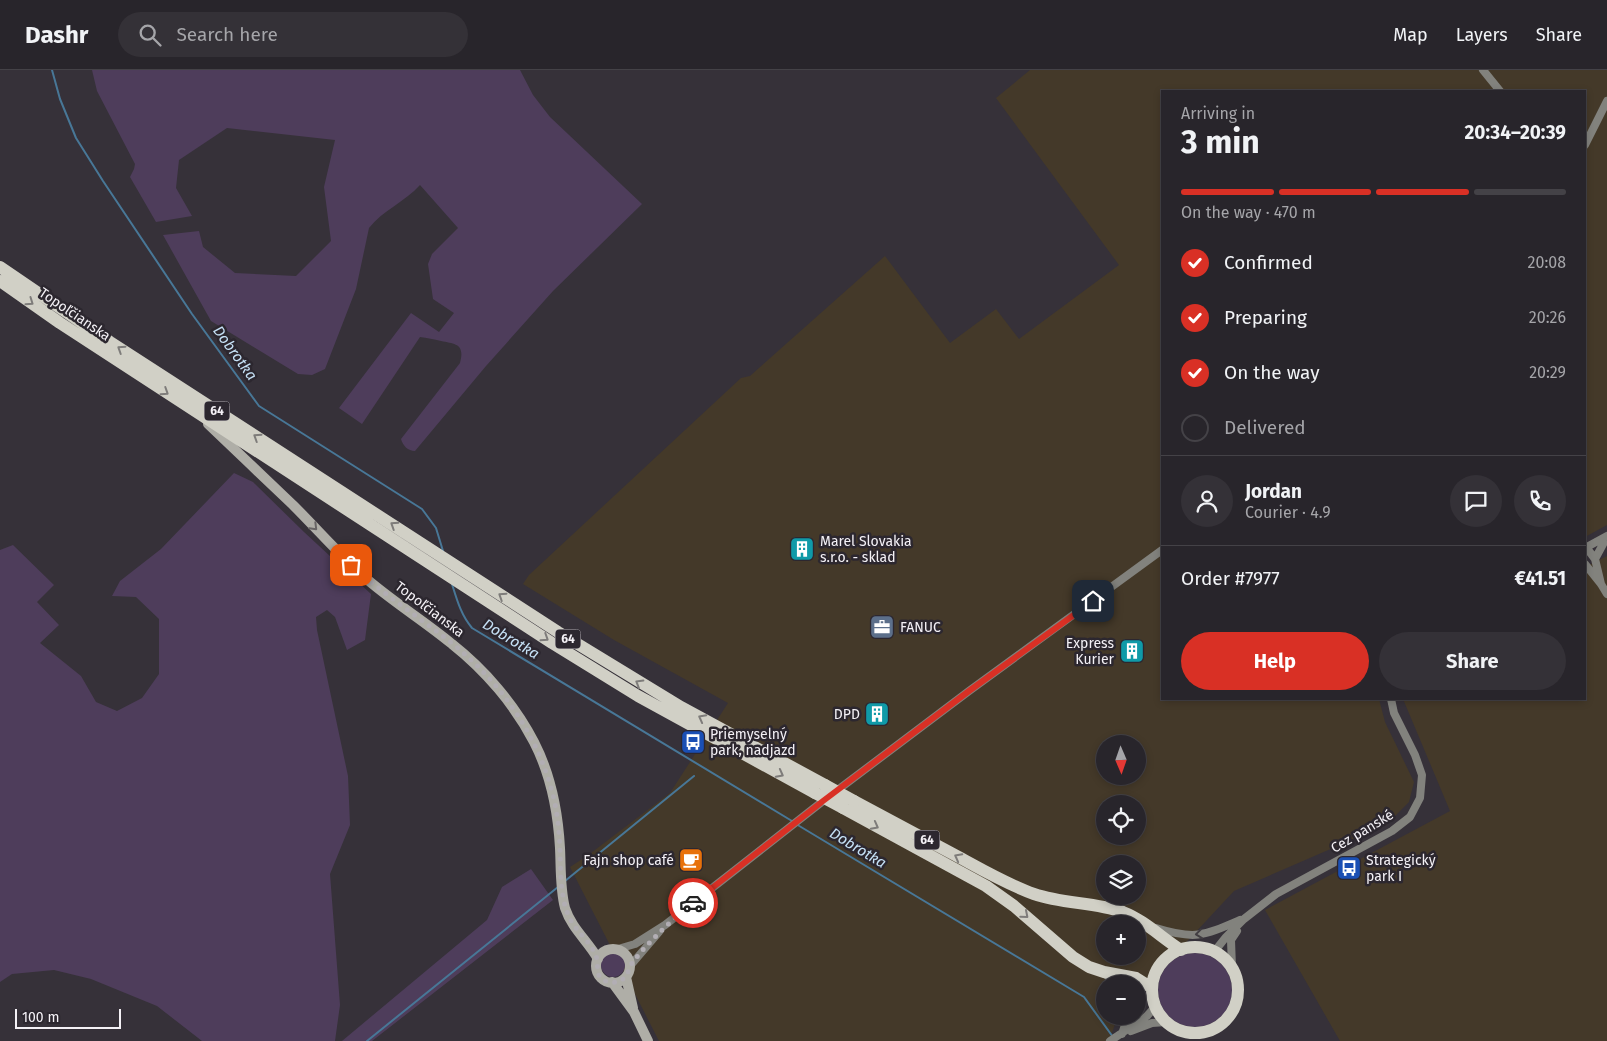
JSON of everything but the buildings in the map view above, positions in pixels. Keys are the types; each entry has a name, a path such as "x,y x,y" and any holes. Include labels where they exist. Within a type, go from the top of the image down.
{"main road":[{"name":"64","path":"0,267 110,342 558,632 820,789 843,808 986,886 1014,906 1073,957 1090,967 1104,972 1136,978 1152,988"},
{"name":"Topoľčianska","path":"0,280 29,302 196,412"},
{"name":"64","path":"196,412 461,582 552,643 638,696 820,789 854,801 1001,880 1034,894 1118,911 1129,915"},
{"name":"64","path":"1146,924 1181,950"},
{"path":"1204,948 1214,952 1232,968 1238,985 1237,996 1234,1007 1220,1025 1206,1036 1191,1037 1166,1022 1156,1008 1152,998 1154,976 1160,964 1181,950 1204,948"}],"street":[{"path":"1483,70 1499,90"},
{"path":"1586,143 1607,101"},
{"name":"Topoľčianska","path":"196,412 280,492 363,576 464,654 486,675 508,701 535,744 551,787 559,832 562,891 565,908 572,925 598,959"},
{"path":"1586,546 1607,536"},
{"path":"1595,559 1607,536"},
{"path":"1586,548 1595,559 1601,584"},
{"path":"626,977 612,982 604,980 598,974 596,966 600,954 607,950 635,944 665,925 969,691 1161,551"},
{"path":"1586,565 1607,594"},
{"name":"Cez panské","path":"1244,918 1276,894 1392,831 1410,817 1420,798 1422,776 1415,756 1394,713 1391,700"},
{"path":"1146,924 1176,934 1194,936 1210,933 1244,918"},
{"path":"1214,952 1244,918"},
{"path":"1232,968 1231,940 1244,918"},
{"path":"634,1012 626,977 630,966 665,925"},
{"path":"618,949 627,956 630,966"},
{"path":"1104,972 1107,975"},
{"path":"612,982 634,1012 648,1041"},
{"path":"1110,1041 1156,1008"},
{"path":"1122,1034 1152,1023 1166,1022"},
{"path":"1122,1034 1125,1025"}],"shaded area":[{"path":"92,70 520,70 533,95 550,117 642,204 553,291 486,366 415,451 412,451 406,448 401,439 460,363 460,348 455,344 420,337 362,424 339,408 411,313 439,332 454,313 433,299 428,264 432,254 458,228 420,185 387,211 369,228 356,289 325,369 312,375 298,374 211,321 163,235 199,231 203,247 235,273 296,276 331,241 324,187 335,140 227,128 179,160 176,188 192,216 156,222 130,177 135,164 97,91"},
{"path":"1030,70 1607,70 1607,525 1586,536 1586,90 1161,90 1161,700 1379,700 1385,722 1414,782 1409,802 1386,825 1234,891 1146,985 1146,975 1096,975 1096,1025 1115,1025 1109,1041 659,1041 570,867 670,793 728,703 614,640 523,584 529,575 741,378 750,376 885,256 950,343 996,309 1019,339 1119,265 996,98"},
{"path":"234,473 253,482 371,594 365,640 347,650 335,617 327,610 316,617 317,630 348,776 350,825 330,874 340,1005 335,1041 202,1041 157,1006 91,979 54,970 12,974 0,982 0,550 13,545 54,585 37,602 59,625 40,643 81,676 96,702 117,711 142,698 159,674 159,619 136,597 112,596 120,581 161,549"},
{"path":"1607,556 1607,1041 1340,1041 1265,910 1450,811 1403,700 1586,700 1586,566"},
{"path":"531,869 553,900 372,1041 342,1041 487,920 502,887"},
{"path":"613,953 618,954 624,960 624,970 618,976 613,977 608,976 602,970 601,965 602,960 608,954"},
{"path":"1195,953 1209,956 1221,964 1229,976 1232,990 1229,1004 1221,1016 1209,1024 1195,1027 1181,1024 1169,1016 1161,1004 1158,990 1161,976 1169,964 1181,956"}],"waterway":[{"name":"Dobrotka","path":"52,70 60,99 76,138 192,314 259,406 422,509 436,528 443,551"},
{"name":"Dobrotka","path":"452,584 462,613 472,628 792,821"},
{"path":"565,881 694,776"},
{"name":"Dobrotka","path":"796,824 1084,997 1113,1037"},
{"path":"367,1041 558,887"}],"way so far":[{"path":"351,565 374,585 441,635 476,665 508,701 527,729 542,760 553,796 559,832 562,891 565,908 572,925 598,959 596,964 598,974 602,978 609,982 614,982 626,977 630,966 665,925 693,903"}],"place":[{"name":"Marel Slovakia s.r.o. - sklad","path":"802,549"},
{"name":"FANUC","path":"882,627"},
{"name":"Express Kurier","path":"1132,651"},
{"name":"DPD","path":"877,714"},
{"name":"Priemyselný park, nadjazd","path":"693,742"},
{"name":"Fajn shop café","path":"691,860"},
{"name":"Strategický park I","path":"1349,868"}],"route":[{"path":"693,903 823,801 1093,601"}]}
